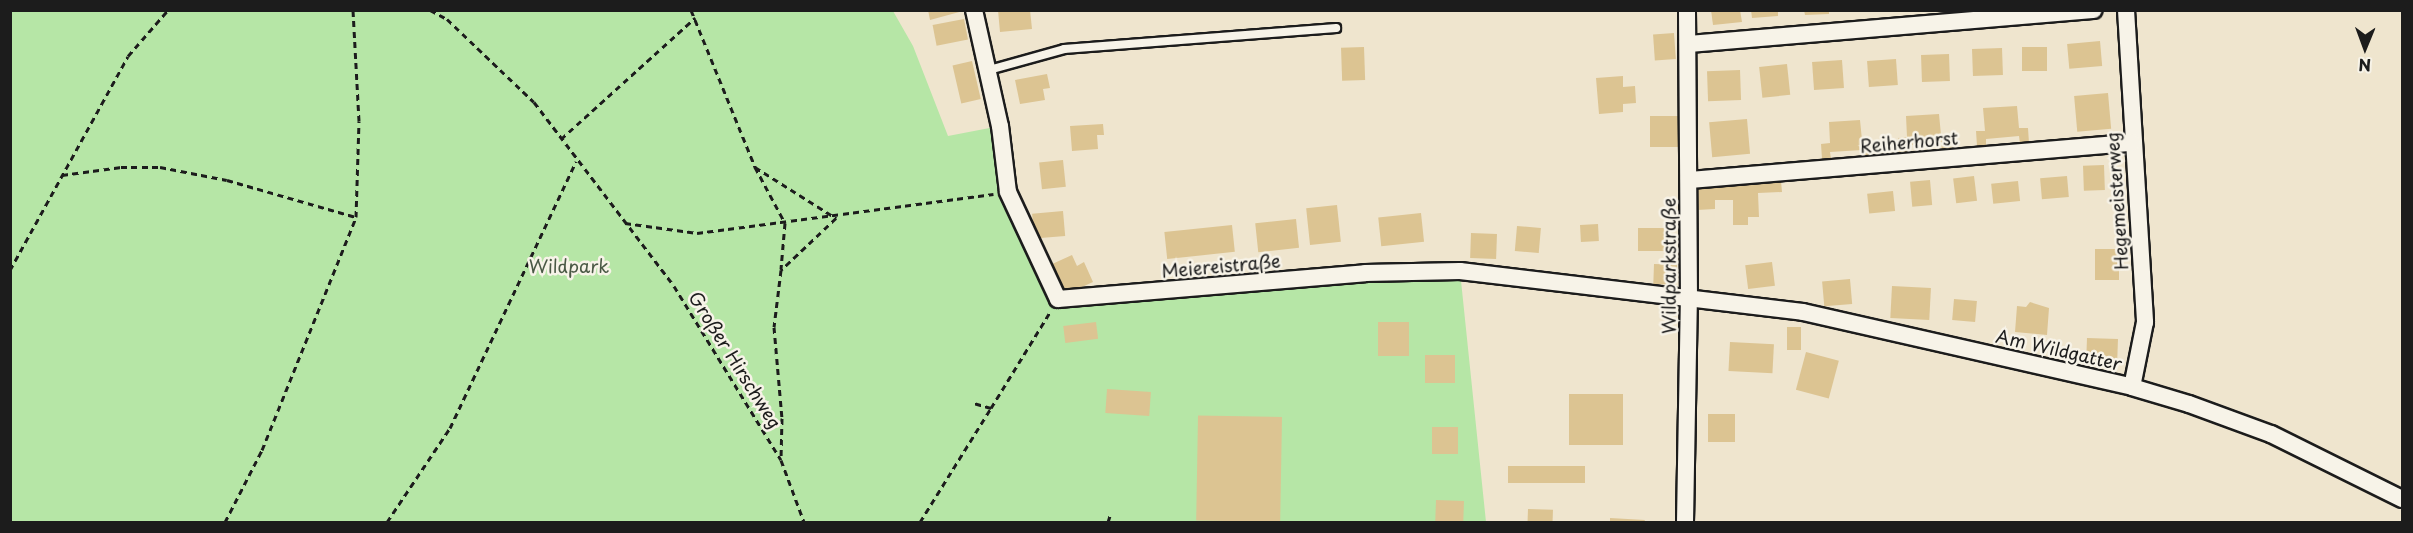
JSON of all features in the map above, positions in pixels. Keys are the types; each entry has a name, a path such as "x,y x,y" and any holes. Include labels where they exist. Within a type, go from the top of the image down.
{"street":[{"path":"974,10 988,70 1008,192 1058,299"},
{"name":"Wildparkstraße","path":"1685,522 1689,298 1687,10"},
{"path":"1688,44 2094,10"},
{"name":"Hegemeisterweg","path":"2126,10 2132,143 2145,322 2132,387"},
{"name":"Reiherhorst","path":"1689,180 2132,143"},
{"name":"Meiereistraße","path":"1058,299 1365,273 1460,271 1689,298"},
{"name":"Am Wildgatter","path":"1689,298 1803,312 2132,387 2271,434 2403,499"}],"lane":[{"path":"988,70 1064,49 1336,28"}],"path":[{"path":"10,270 128,56 168,10"},
{"path":"225,522 262,450 356,217 359,121 353,10"},
{"name":"Großer Hirschweg","path":"430,10 447,20 534,102 623,223 674,286 781,460 804,522"},
{"path":"691,10 755,167 785,223 774,327 782,418 781,460"},
{"path":"561,139 695,18"},
{"path":"387,522 450,428 576,160"},
{"path":"62,175 121,167 160,167 227,180 356,217"},
{"path":"755,167 836,218"},
{"path":"623,223 697,233 836,218 1008,192"},
{"path":"781,270 836,218"},
{"path":"920,522 1058,299"},
{"path":"974,403 991,408"},
{"path":"1108,522 1111,512"}],"green space":[{"name":"Wildpark","path":"10,11 893,11 913,46 948,136 1000,126 1008,192 1058,299 1460,271 1486,522 11,522"}],"building":[{"path":"928,10 963,10 963,11 930,20"},
{"path":"998,10 1030,10 1032,29 1000,32"},
{"path":"1711,10 1740,10 1742,22 1713,25"},
{"path":"1751,10 1778,10 1778,16 1752,18"},
{"path":"1804,10 1829,10 1829,14 1805,15"},
{"path":"964,19 968,40 937,46 933,25"},
{"path":"1674,33 1676,59 1655,60 1653,34"},
{"path":"2100,41 2102,66 2069,69 2067,44"},
{"path":"1364,47 1365,80 1342,81 1341,48"},
{"path":"2022,47 2047,47 2047,71 2022,71"},
{"path":"2002,48 2003,75 1973,76 1972,49"},
{"path":"1949,54 1950,81 1922,82 1921,55"},
{"path":"1896,59 1898,85 1869,87 1867,61"},
{"path":"1842,60 1844,88 1814,90 1812,62"},
{"path":"972,61 981,99 961,103 953,65"},
{"path":"1787,64 1790,95 1762,98 1759,67"},
{"path":"1740,70 1741,100 1708,101 1707,71"},
{"path":"1047,74 1050,88 1043,89 1045,100 1020,104 1015,80"},
{"path":"1623,76 1623,87 1635,86 1636,103 1623,104 1623,112 1599,114 1596,78"},
{"path":"2108,93 2111,129 2077,132 2074,96"},
{"path":"2017,106 2019,128 2028,128 2029,143 2020,144 2019,136 1986,139 1986,146 1977,146 1976,131 1985,131 1983,108"},
{"path":"1939,114 1941,135 1950,134 1951,150 1942,150 1941,142 1908,145 1909,153 1899,153 1898,138 1907,137 1906,116"},
{"path":"1650,116 1680,116 1680,147 1650,147"},
{"path":"1747,119 1750,154 1712,157 1709,122"},
{"path":"1860,120 1862,140 1871,140 1872,155 1863,156 1862,150 1830,152 1831,159 1822,159 1821,144 1830,143 1829,122"},
{"path":"1103,124 1104,135 1097,135 1098,149 1072,151 1070,126"},
{"path":"1063,160 1066,187 1042,189 1039,163"},
{"path":"2104,165 2105,190 2084,191 2083,166"},
{"path":"1974,176 1977,201 1956,203 1953,179"},
{"path":"2067,176 2069,197 2042,199 2040,178"},
{"path":"1930,180 1932,205 1912,207 1910,182"},
{"path":"1781,181 1782,192 1758,193 1759,217 1748,217 1748,225 1733,225 1733,200 1715,200 1715,209 1697,210 1696,189 1712,188 1712,183"},
{"path":"2018,181 2020,201 1993,204 1991,184"},
{"path":"1893,191 1895,211 1869,214 1867,194"},
{"path":"1337,205 1341,242 1310,245 1306,208"},
{"path":"1063,211 1065,236 1034,239 1032,214"},
{"path":"1421,213 1424,242 1381,246 1378,217"},
{"path":"1296,219 1299,248 1258,252 1255,223"},
{"path":"1598,224 1599,241 1581,242 1580,225"},
{"path":"1232,225 1235,252 1167,259 1164,232"},
{"path":"1517,226 1541,228 1539,253 1515,251"},
{"path":"1638,228 1664,228 1664,251 1638,251"},
{"path":"1471,233 1497,234 1496,259 1470,258"},
{"path":"2095,249 2119,249 2119,280 2095,280"},
{"path":"1072,255 1077,266 1084,262 1093,282 1064,295 1050,265"},
{"path":"1772,262 1775,286 1748,289 1745,265"},
{"path":"1654,264 1677,265 1676,285 1653,284"},
{"path":"1850,279 1852,304 1824,306 1822,281"},
{"path":"1892,286 1931,288 1929,320 1890,318"},
{"path":"1954,299 1977,301 1975,322 1952,320"},
{"path":"2030,302 2049,308 2047,335 2015,332 2017,306 2026,307"},
{"path":"1096,322 1098,339 1065,343 1063,326"},
{"path":"1378,322 1409,322 1409,356 1378,356"},
{"path":"1787,327 1801,327 1801,350 1787,350"},
{"path":"2087,338 2118,339 2117,365 2086,364"},
{"path":"1730,342 1774,344 1772,373 1728,371"},
{"path":"1806,352 1839,361 1829,398 1796,390"},
{"path":"1425,355 1455,355 1455,383 1425,383"},
{"path":"1107,389 1151,392 1149,416 1105,413"},
{"path":"1569,394 1623,394 1623,445 1569,445"},
{"path":"1708,414 1735,414 1735,442 1708,442"},
{"path":"1198,416 1282,417 1280,522 1196,521"},
{"path":"1432,427 1458,427 1458,454 1432,454"},
{"path":"1508,466 1585,466 1585,483 1508,483"},
{"path":"1436,500 1464,501 1463,522 1435,522"},
{"path":"1528,509 1553,510 1553,522 1528,522"},
{"path":"1610,518 1645,520 1644,522 1610,522"}]}
